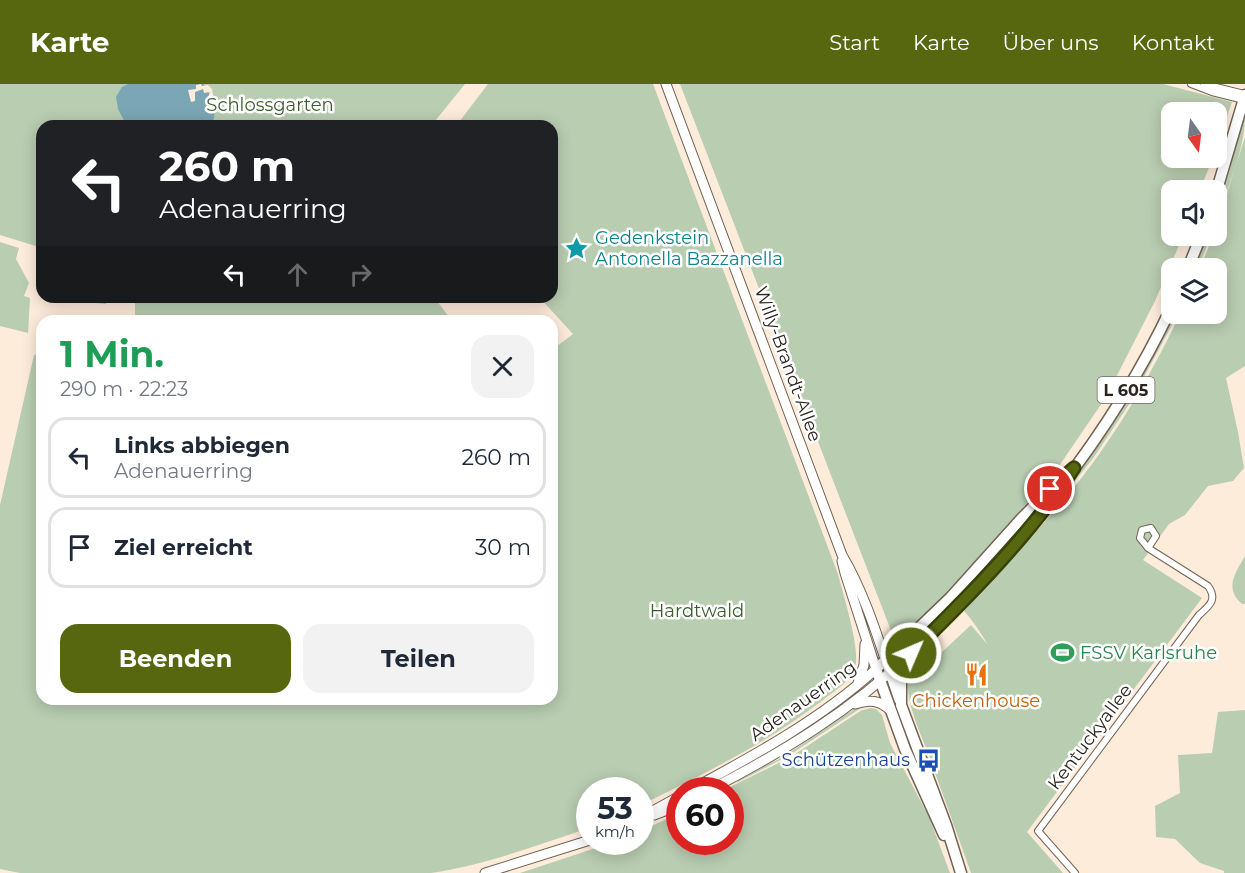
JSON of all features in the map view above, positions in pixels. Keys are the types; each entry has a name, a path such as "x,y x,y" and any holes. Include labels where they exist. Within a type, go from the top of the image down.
{"main road":[{"name":"Willy-Brandt-Allee","path":"666,84 842,555 851,571 890,673 946,825 961,873"},
{"path":"1220,180 1245,97"},
{"name":"Adenauerring","path":"733,777 778,753 848,707 890,673 985,577 1058,493 1123,395 1163,324"},
{"name":"Adenauerring","path":"713,777 796,730 856,687 950,598 1027,513 1074,468"},
{"name":"Willy-Brandt-Allee","path":"842,555 845,573 891,711 935,818 952,848"},
{"path":"856,687 864,665 864,633"},
{"path":"901,705 900,680 911,653"},
{"path":"848,707 871,700 891,711"},
{"path":"485,873 576,844"}],"street":[{"path":"1191,84 1212,92 1245,97"},
{"path":"1204,84 1245,97"},
{"name":"Kentuckyallee","path":"1075,873 1038,831 1199,615 1213,601 1208,586 1148,548"}],"green space":[{"name":"Schlossgarten","path":"0,84 465,84 436,120 36,120 36,246 0,235"},
{"name":"Hardtwald","path":"488,84 653,84 838,574 856,649 853,673 837,690 802,716 735,757 697,777 666,777 666,793 654,799 654,777 576,777 576,832 471,865 431,873 20,873 0,869 0,505 34,355 36,354 36,705 558,705 558,345 573,334 558,315 545,303 558,303 558,120 461,120"},
{"path":"680,84 1163,84 1232,102 1227,117 1227,102 1161,102 1161,168 1209,168 1204,180 1161,180 1161,246 1179,246 1174,258 1161,258 1161,287 1155,301 1106,397 1055,472 942,599 895,641"},
{"path":"1245,117 1239,155 1227,191 1225,180"},
{"path":"1245,137 1245,366 1226,378 1244,468 1233,481 1208,486 1185,515 1169,524 1143,560 1202,598 1027,832 1063,873 971,873 934,765 913,714 908,690 911,667 919,657 927,666 971,625 988,645 964,611 1084,475 1115,431 1143,385 1175,324 1227,324 1227,258 1204,258 1209,246 1227,246 1227,194"},
{"path":"0,242 19,248 16,259 29,283 24,296 30,298 28,333 0,326"},
{"path":"1202,246 1207,246 1202,258 1197,258"},
{"path":"135,303 438,303 448,315 135,315"},
{"path":"1167,324 1173,324 1130,403 1094,457 1064,495 1062,493"},
{"path":"1245,556 1245,604 1242,604 1233,593 1232,587 1235,575"},
{"path":"870,705 861,708 788,756 744,779 743,777 783,757 859,706"},
{"path":"876,709 882,715 890,743 929,817 950,873 520,873 576,855 654,855 654,825 666,819 666,855 744,855 744,780 789,758 862,710"},
{"path":"1245,710 1245,873 1224,873 1224,871 1200,863 1175,839 1156,837 1155,806 1180,793 1178,755 1212,753 1218,712"}],"water":[{"path":"128,84 203,84 214,103 213,120 124,120 118,109 116,97 122,87"}],"pier":[{"path":"201,84 202,86 208,85 212,89 214,100 212,104 208,105 207,100 210,92 204,93 203,89 195,92 195,101 191,102 188,90 196,89 196,85"}],"place":[{"name":"Gedenkstein Antonella Bazzanella","path":"577,248"},
{"name":"FSSV Karlsruhe","path":"1062,653"},
{"name":"Chickenhouse","path":"976,675"},
{"name":"Schützenhaus","path":"928,760"}],"route":[{"path":"911,653 985,577 1058,493 1074,468 1050,489"}]}
